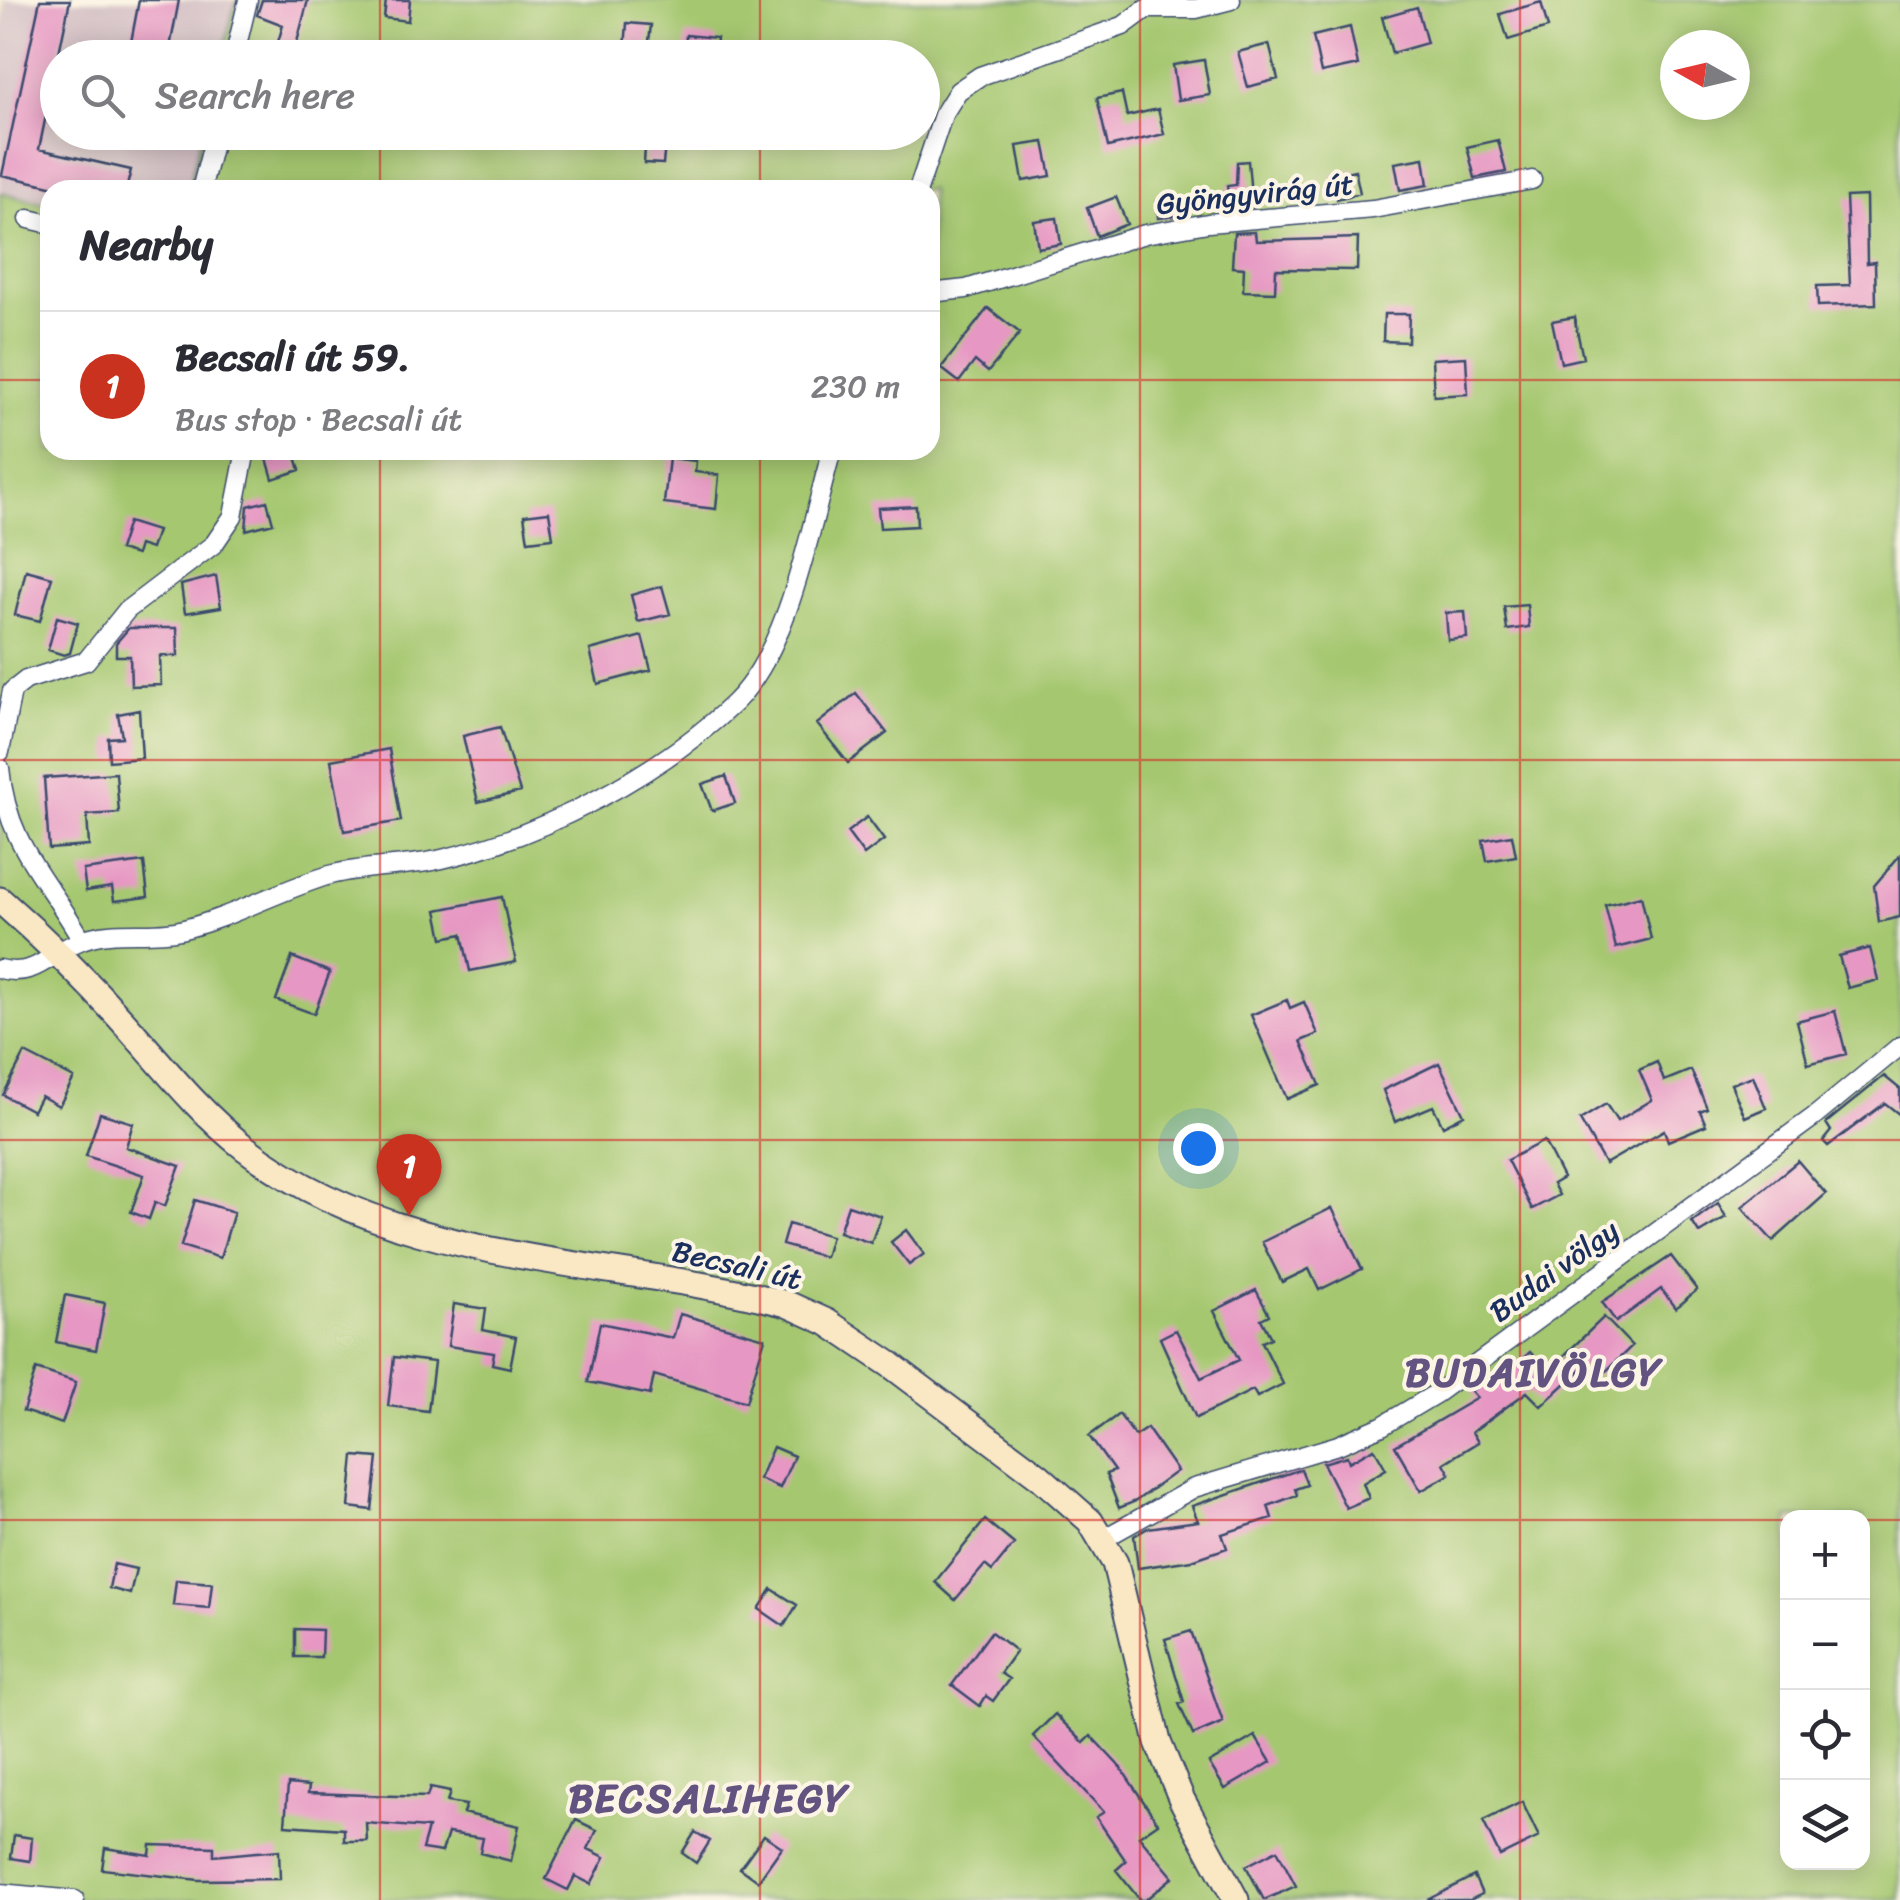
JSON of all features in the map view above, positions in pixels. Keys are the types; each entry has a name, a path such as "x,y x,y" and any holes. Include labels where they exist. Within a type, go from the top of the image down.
{"main road":[{"name":"Becsali út","path":"0,900 71,947 196,1104 246,1149 284,1174 376,1218 477,1248 787,1304 827,1322 891,1365 1073,1504 1103,1539 1122,1589 1158,1742 1182,1800 1236,1900"}],"street":[{"path":"238,40 248,0"},
{"path":"940,125 958,92 980,76 1122,26 1148,5 1196,9 1230,0"},
{"path":"204,180 212,150"},
{"path":"921,180 932,150"},
{"name":"Gyöngyvirág út","path":"940,292 966,289 1160,231 1373,209 1532,180"},
{"path":"30,220 40,222"},
{"path":"0,752 12,691 26,680 86,661 127,610 214,544 234,516 244,460"},
{"path":"0,969 30,970 71,947 182,929 329,875 441,859 482,848 632,780 735,702 761,666 793,584 829,460"},
{"path":"0,768 2,798 18,842 71,947"},
{"name":"Budai völgy","path":"1103,1539 1194,1488 1338,1445 1382,1426 1438,1393 1815,1116 1900,1046"},
{"path":"0,1893 75,1900"}],"shaded area":[{"path":"0,0 237,0 226,40 40,40 40,150 199,150 191,180 40,180 40,202 0,193 0,56 5,2"}],"green space":[{"path":"237,0 1170,0 1173,5 1198,0 1900,0 1900,1900 0,1900 0,193 40,202 40,460 940,460 940,180 191,180 199,150 940,150 940,40 226,40"}],"building":[{"path":"40,0 70,0 62,40 40,40 39,149 131,170 128,180 40,180 40,184 2,175"},
{"path":"139,0 179,0 171,40 131,40"},
{"path":"262,0 308,0 298,40 279,40 283,25 257,15"},
{"path":"386,0 410,0 408,21 384,18"},
{"path":"1541,2 1548,28 1508,40 1500,14"},
{"path":"1417,7 1427,43 1392,53 1382,17"},
{"path":"627,23 651,25 649,40 626,40"},
{"path":"1350,27 1358,65 1321,73 1313,36"},
{"path":"686,35 717,38 717,40 686,40"},
{"path":"1269,44 1278,79 1248,87 1238,52"},
{"path":"1204,60 1210,95 1178,100 1173,65"},
{"path":"1122,93 1127,116 1158,109 1164,134 1108,147 1097,98"},
{"path":"1498,140 1506,172 1475,178 1467,147"},
{"path":"1044,142 1051,176 1023,181 1017,146"},
{"path":"645,150 664,150 663,164 644,163"},
{"path":"1424,158 1428,185 1400,190 1395,163"},
{"path":"1248,161 1252,207 1230,209 1227,186 1236,185 1237,162"},
{"path":"1355,170 1360,193 1337,199 1332,175"},
{"path":"1866,196 1867,263 1875,262 1876,304 1818,306 1817,286 1850,285 1846,197"},
{"path":"1116,197 1127,224 1097,236 1087,208"},
{"path":"1175,199 1177,216 1158,218 1157,201"},
{"path":"1057,218 1061,244 1038,248 1034,221"},
{"path":"1255,232 1256,241 1358,238 1357,270 1276,269 1275,292 1243,291 1244,268 1232,267 1234,233"},
{"path":"988,308 1020,333 988,372 975,361 959,382 941,368"},
{"path":"1384,314 1409,314 1408,342 1383,341"},
{"path":"1574,317 1583,358 1561,363 1552,321"},
{"path":"1466,357 1468,394 1434,396 1432,359"},
{"path":"267,460 297,460 300,470 273,479"},
{"path":"669,460 696,461 695,472 719,475 716,509 664,503"},
{"path":"267,501 273,523 246,530 248,506"},
{"path":"916,506 917,526 880,528 878,508"},
{"path":"549,512 553,538 528,541 524,515"},
{"path":"128,522 157,531 151,549 139,545 136,555 119,550"},
{"path":"26,570 52,577 40,621 15,615"},
{"path":"216,576 221,607 185,613 181,585"},
{"path":"662,586 670,614 638,622 631,595"},
{"path":"1527,605 1529,627 1507,630 1504,607"},
{"path":"1465,612 1467,638 1448,640 1446,613"},
{"path":"57,617 78,623 70,653 64,655 48,650"},
{"path":"129,628 177,628 178,656 160,656 161,685 131,686 130,656 116,656 116,643"},
{"path":"642,636 651,670 598,684 590,650"},
{"path":"856,693 887,733 848,763 817,724"},
{"path":"139,710 142,758 109,761 108,738 122,737 118,714"},
{"path":"500,727 520,792 478,802 463,736"},
{"path":"389,749 401,821 344,831 331,760"},
{"path":"116,773 119,813 87,815 89,846 49,849 44,778"},
{"path":"726,776 735,803 712,811 702,784"},
{"path":"867,817 884,840 864,855 847,832"},
{"path":"1512,835 1516,856 1487,861 1483,840"},
{"path":"1900,855 1900,917 1879,922 1874,886"},
{"path":"144,862 148,897 114,901 112,887 86,891 83,870"},
{"path":"1641,896 1651,939 1616,948 1605,905"},
{"path":"502,897 516,962 470,971 462,934 443,938 437,910"},
{"path":"1870,948 1878,980 1848,988 1839,956"},
{"path":"292,957 330,972 314,1014 276,1000"},
{"path":"1287,1000 1290,1008 1304,1002 1318,1034 1301,1041 1320,1085 1287,1099 1251,1015"},
{"path":"1835,1011 1846,1054 1808,1064 1797,1021"},
{"path":"25,1053 74,1078 59,1106 41,1096 33,1111 3,1095"},
{"path":"1657,1062 1664,1081 1691,1070 1707,1108 1700,1111 1706,1125 1668,1141 1664,1130 1605,1164 1580,1120 1606,1104 1617,1121 1652,1100 1639,1070"},
{"path":"1439,1063 1464,1115 1443,1126 1433,1106 1395,1122 1383,1090"},
{"path":"1753,1076 1766,1108 1745,1117 1731,1084"},
{"path":"1884,1076 1900,1089 1900,1115 1885,1103 1828,1146 1823,1141 1831,1131 1826,1123"},
{"path":"100,1113 133,1123 126,1147 180,1166 165,1206 155,1202 149,1219 131,1212 144,1175 86,1156"},
{"path":"1544,1141 1563,1178 1553,1184 1559,1195 1532,1209 1507,1160"},
{"path":"1798,1161 1826,1194 1773,1241 1742,1207"},
{"path":"195,1200 234,1212 220,1258 181,1246"},
{"path":"1718,1203 1726,1217 1699,1233 1692,1222"},
{"path":"848,1205 881,1216 871,1243 839,1232"},
{"path":"1332,1208 1362,1269 1319,1290 1309,1269 1282,1282 1262,1242"},
{"path":"788,1224 831,1236 825,1257 782,1245"},
{"path":"906,1230 924,1254 909,1265 891,1242"},
{"path":"1671,1256 1697,1290 1675,1308 1661,1289 1616,1322 1602,1302"},
{"path":"1256,1290 1269,1315 1261,1319 1271,1338 1262,1342 1283,1384 1257,1397 1253,1390 1196,1418 1160,1338 1176,1330 1201,1378 1239,1360 1214,1311"},
{"path":"65,1295 105,1303 96,1350 56,1342"},
{"path":"454,1304 486,1309 483,1330 516,1337 510,1368 492,1364 494,1353 448,1346"},
{"path":"680,1314 765,1338 746,1402 654,1375 650,1395 588,1382 600,1323 673,1338"},
{"path":"1604,1317 1632,1346 1600,1377 1587,1364 1541,1406 1527,1392 1472,1432 1478,1442 1444,1463 1450,1474 1421,1491 1395,1446 1477,1398 1471,1391 1494,1374 1498,1381 1530,1352 1548,1371"},
{"path":"394,1357 434,1362 428,1411 388,1406"},
{"path":"36,1369 76,1382 62,1424 23,1411"},
{"path":"1119,1414 1135,1436 1147,1428 1177,1471 1136,1501 1119,1508 1106,1474 1114,1471 1089,1436"},
{"path":"773,1447 794,1456 780,1488 759,1479"},
{"path":"1374,1448 1386,1469 1363,1483 1369,1498 1346,1508 1323,1463 1347,1456 1349,1462"},
{"path":"354,1456 378,1458 372,1510 349,1507"},
{"path":"1301,1469 1307,1485 1295,1489 1297,1495 1268,1506 1272,1518 1222,1534 1227,1548 1192,1560 1138,1568 1134,1536 1148,1528 1198,1521 1192,1506"},
{"path":"985,1520 1014,1544 992,1571 985,1565 955,1600 935,1582"},
{"path":"114,1564 136,1569 130,1594 109,1588"},
{"path":"176,1580 212,1583 209,1608 173,1605"},
{"path":"772,1589 797,1605 784,1626 759,1609"},
{"path":"295,1629 322,1630 321,1657 295,1657"},
{"path":"1191,1631 1223,1722 1193,1735 1179,1704 1184,1702 1165,1639"},
{"path":"991,1632 1016,1651 1000,1673 1009,1679 993,1701 986,1696 980,1706 952,1685"},
{"path":"1055,1714 1084,1743 1091,1736 1121,1768 1158,1823 1139,1836 1173,1877 1145,1900 1140,1900 1116,1870 1126,1861 1096,1817 1104,1812 1033,1736"},
{"path":"1255,1736 1271,1762 1225,1789 1209,1763"},
{"path":"288,1784 309,1786 308,1793 427,1797 430,1788 450,1792 447,1802 466,1805 463,1813 519,1826 511,1861 480,1853 483,1838 448,1833 442,1852 422,1849 428,1828 366,1823 367,1841 344,1841 344,1829 285,1825"},
{"path":"1522,1802 1539,1837 1500,1856 1483,1821"},
{"path":"576,1820 597,1830 588,1849 605,1857 591,1884 575,1876 568,1890 546,1879"},
{"path":"695,1832 710,1841 696,1863 682,1853"},
{"path":"14,1835 32,1838 30,1861 11,1858"},
{"path":"764,1835 782,1847 758,1881 740,1868"},
{"path":"151,1845 214,1847 214,1856 279,1850 280,1879 199,1880 102,1869 105,1848 150,1855"},
{"path":"1277,1850 1296,1886 1264,1900 1246,1866"},
{"path":"1474,1876 1482,1894 1470,1900 1427,1900"}],"place":[{"name":"Becsali út 59.","path":"409,1216"}],"district":[{"name":"BUDAIVÖLGY","path":"1534,1372"},
{"name":"BECSALIHEGY","path":"709,1798"}]}
